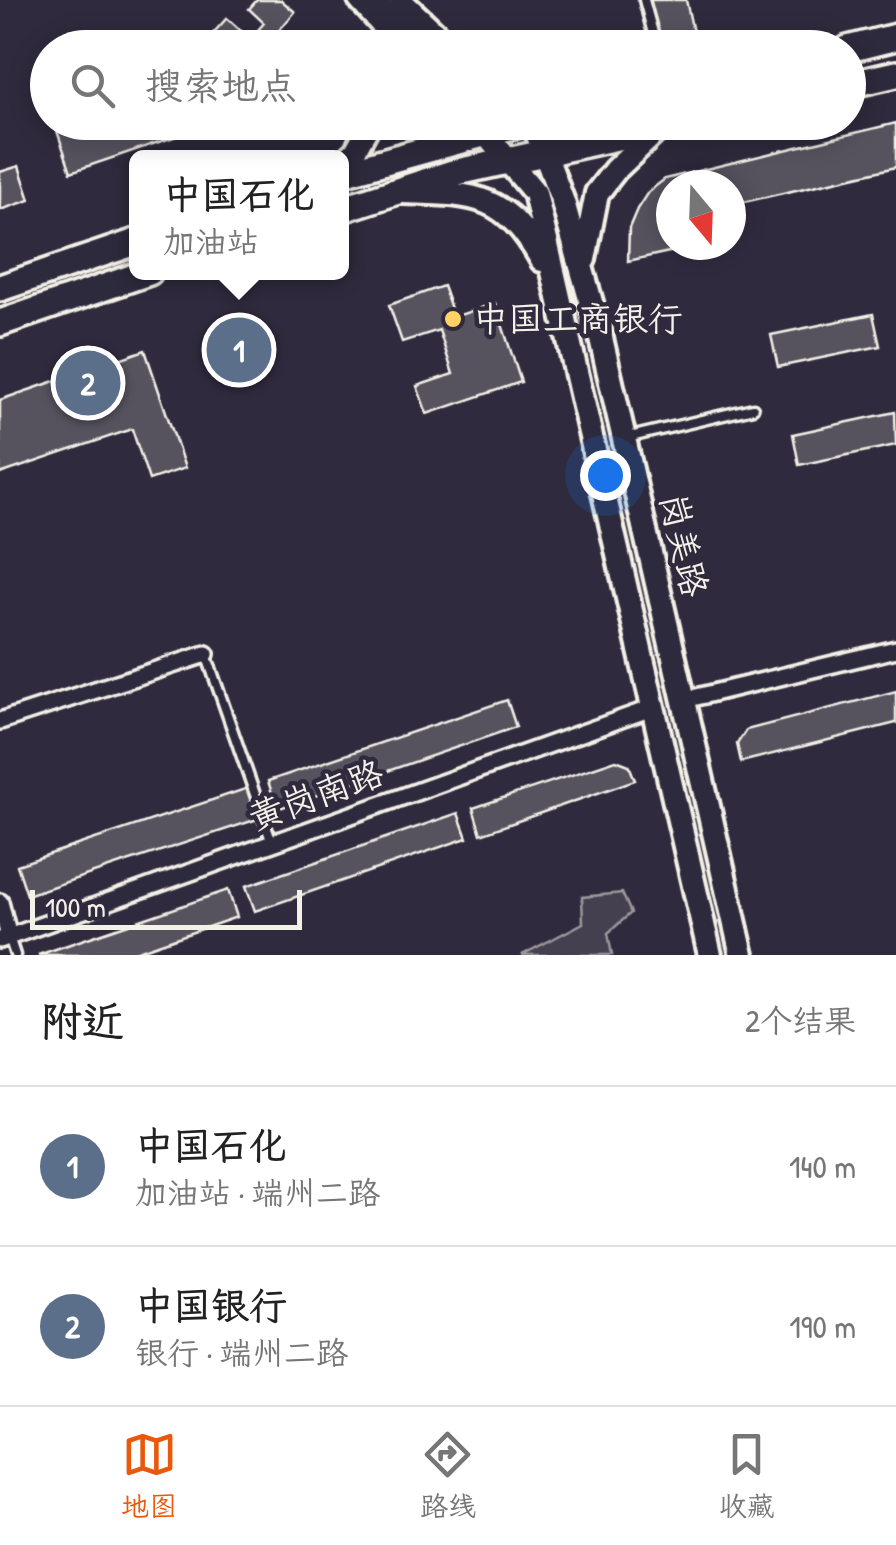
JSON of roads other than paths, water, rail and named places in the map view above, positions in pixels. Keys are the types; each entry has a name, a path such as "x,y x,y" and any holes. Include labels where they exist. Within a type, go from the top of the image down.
{"main road":[{"path":"866,45 896,38"},
{"path":"866,81 896,74"},
{"path":"349,170 454,140"},
{"name":"岗美路","path":"508,140 512,161 535,193 710,955"},
{"name":"岗美路","path":"527,140 546,154 582,267 742,955"},
{"path":"349,207 453,173 609,140"},
{"path":"582,267 598,193 646,140"},
{"path":"392,192 476,196 499,206 530,240 553,281"},
{"path":"0,288 129,263"},
{"path":"0,323 129,265"},
{"path":"568,346 600,338"}],"street":[{"path":"401,0 433,30"},
{"path":"368,5 375,30"},
{"path":"368,5 388,30"},
{"path":"368,5 403,30"},
{"path":"684,700 896,649"},
{"path":"0,721 206,654"},
{"name":"黄岗南路","path":"5,938 652,708"},
{"path":"0,902 5,938"}],"lane":[{"path":"644,0 652,30"},
{"path":"624,438 753,408"},
{"path":"206,654 272,843"},
{"path":"5,938 14,955"}],"place":[{"name":"中国工商银行","path":"453,319"},
{"name":"中国石化","path":"239,350"},
{"name":"中国银行","path":"88,383"}]}
